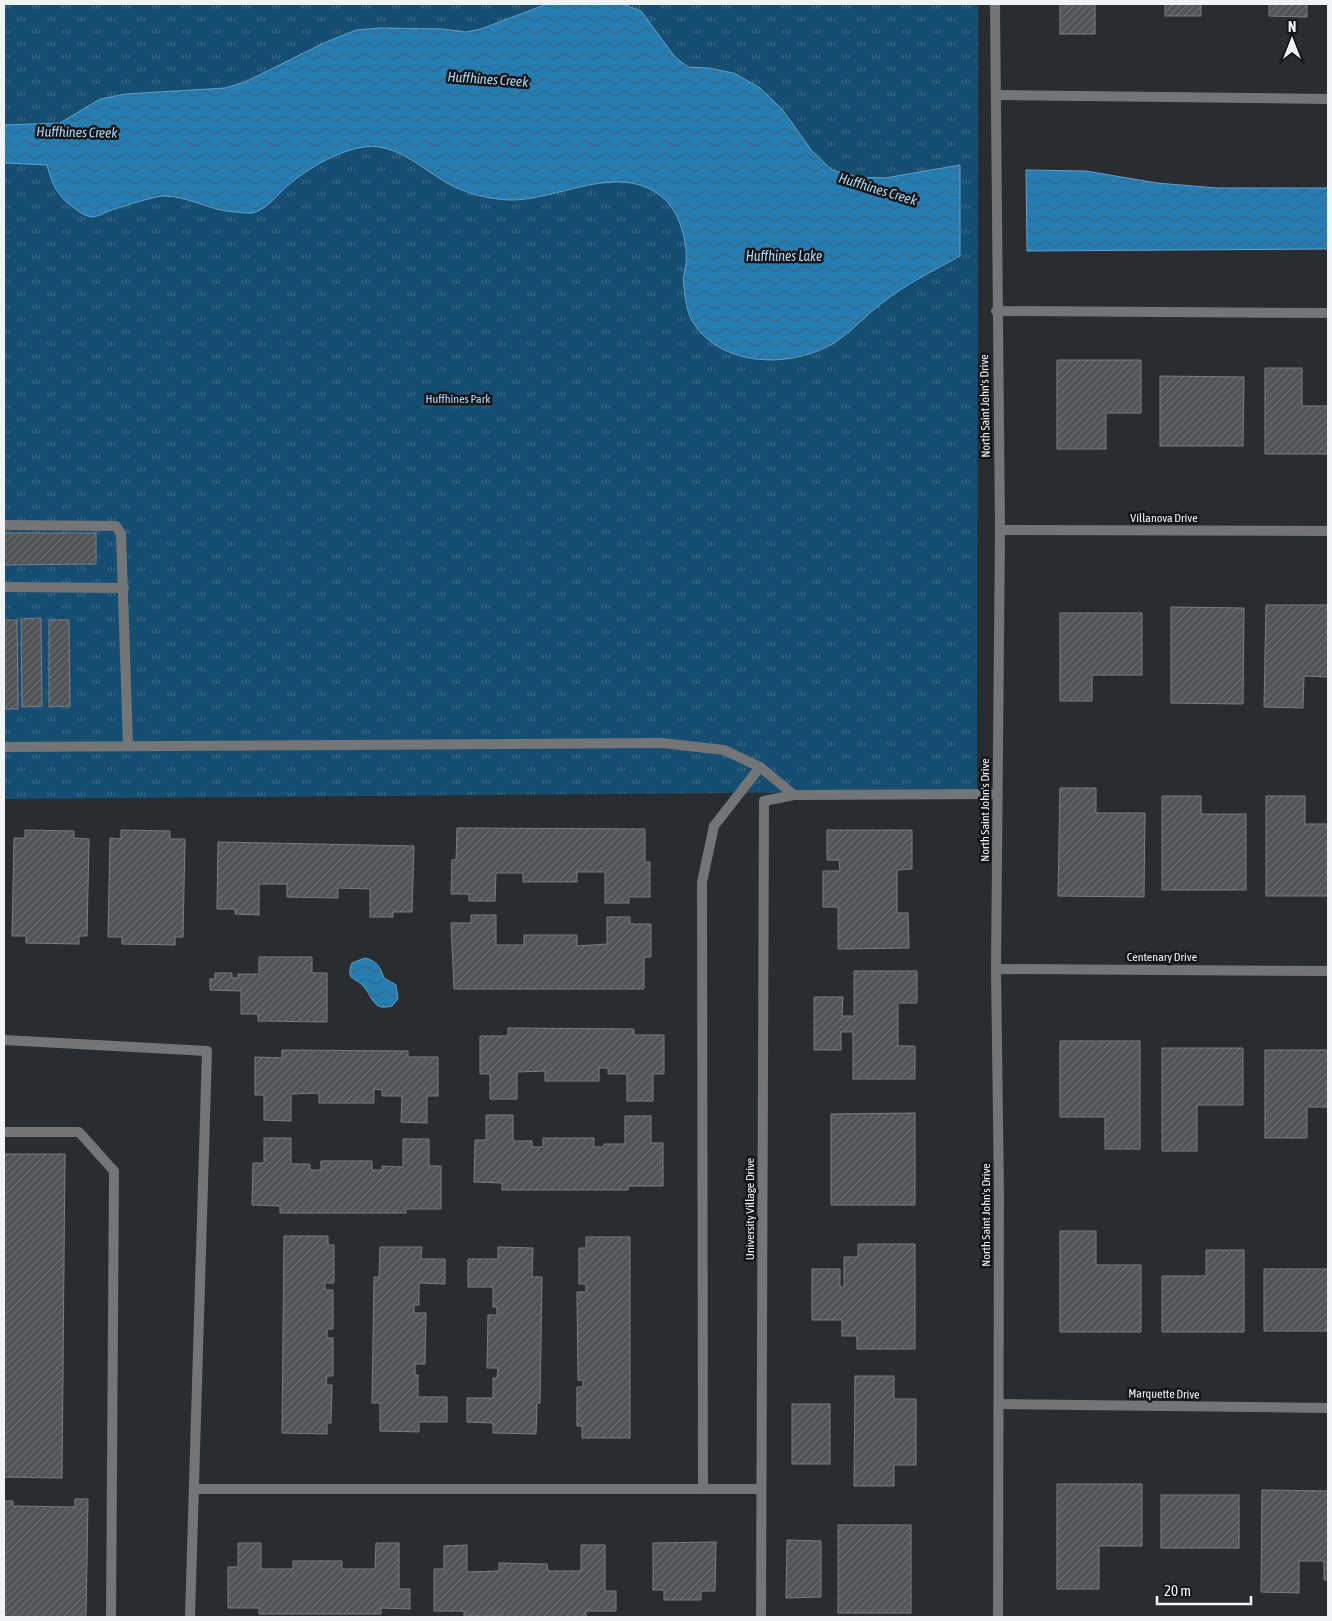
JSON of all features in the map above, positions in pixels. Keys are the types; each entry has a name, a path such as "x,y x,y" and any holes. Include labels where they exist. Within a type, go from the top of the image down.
{"street":[{"name":"North Saint John's Drive","path":"995,4 996,311 1000,530 996,969 999,1194 998,1617"},
{"path":"996,95 1328,99"},
{"path":"996,311 1328,313"},
{"path":"4,525 116,526 121,534 128,745"},
{"name":"Villanova Drive","path":"1000,530 1328,531"},
{"path":"4,587 124,588"},
{"path":"4,747 662,743 724,750 760,767 794,795 997,794"},
{"path":"703,1489 702,882 714,826 760,767"},
{"name":"University Village Drive","path":"762,1617 764,801 794,795"},
{"name":"Centenary Drive","path":"996,969 1328,970"},
{"path":"4,1040 207,1051 190,1617"},
{"path":"4,1132 79,1132 114,1171 112,1617"},
{"name":"Marquette Drive","path":"999,1404 1328,1408"},
{"path":"194,1489 761,1489"}],"green space":[{"name":"Huffhines Park","path":"4,4 978,4 977,791 4,799"}],"water":[{"name":"Huffhines Lake","path":"547,4 622,4 641,11 675,57 688,67 734,73 760,88 782,109 812,151 832,170 857,177 885,178 960,165 960,256 891,296 834,343 799,357 779,360 760,359 740,356 723,349 707,338 694,324 688,311 683,280 686,264 686,247 682,228 674,210 662,197 645,187 626,182 587,185 528,199 509,200 494,198 456,188 416,162 389,149 367,147 341,153 315,166 302,174 257,212 226,211 180,198 163,196 93,217 80,212 67,203 59,194 53,184 47,165 4,163 4,125 60,123 100,99 126,94 225,88 245,82 326,42 356,30 380,28 442,29 466,32 481,29"},
{"path":"1026,170 1086,171 1157,183 1217,188 1328,188 1328,249 1027,251"},
{"path":"365,958 375,963 384,978 396,985 398,999 392,1006 381,1007 377,1005 364,987 352,978 350,969 352,963"}],"building":[{"path":"1060,4 1095,4 1095,34 1060,34"},
{"path":"1165,4 1201,4 1201,16 1165,16"},
{"path":"1269,4 1307,4 1307,17 1269,16"},
{"path":"1057,360 1141,360 1141,413 1106,413 1106,449 1057,449"},
{"path":"1265,368 1302,368 1302,406 1328,406 1328,454 1265,454"},
{"path":"1160,376 1244,377 1243,446 1160,446"},
{"path":"4,533 96,533 96,564 4,565"},
{"path":"1266,605 1328,605 1328,677 1304,676 1303,708 1264,707"},
{"path":"1171,607 1244,608 1243,704 1171,703"},
{"path":"1060,613 1142,613 1142,675 1092,675 1092,701 1060,701"},
{"path":"41,618 42,706 22,707 21,619"},
{"path":"4,620 17,620 18,709 4,709"},
{"path":"49,620 69,620 70,706 49,707"},
{"path":"1060,788 1096,788 1096,813 1145,813 1144,897 1058,896"},
{"path":"1162,796 1201,796 1201,814 1246,814 1246,890 1162,890"},
{"path":"1266,796 1305,796 1305,824 1328,824 1328,896 1266,896"},
{"path":"457,828 645,829 645,862 650,862 650,897 629,897 629,903 605,903 605,872 577,872 577,882 523,882 523,873 496,873 495,901 469,901 469,894 451,894 452,860 456,860"},
{"path":"25,830 74,831 74,838 89,839 87,936 79,936 79,944 26,943 26,936 12,936 14,838 25,838"},
{"path":"121,830 170,831 170,839 185,839 183,937 175,937 175,945 122,944 122,937 108,937 110,838 121,839"},
{"path":"827,830 912,830 912,869 897,870 897,913 908,913 909,948 838,949 838,907 823,907 823,871 840,871 839,860 827,860"},
{"path":"218,842 414,846 412,912 393,912 393,917 370,917 370,889 338,888 338,898 287,897 287,884 259,884 259,915 235,914 235,909 217,909"},
{"path":"471,915 496,915 496,945 524,945 524,935 577,935 577,946 607,944 607,917 630,917 630,924 651,924 651,957 644,957 644,989 454,989 451,923 471,923"},
{"path":"259,957 312,957 312,973 327,973 327,1022 258,1021 258,1014 241,1014 241,991 210,990 210,979 215,979 215,973 232,973 232,978 238,978 238,974 259,974"},
{"path":"854,971 917,971 917,1003 898,1003 898,1046 915,1046 915,1079 853,1079 853,1032 841,1032 841,1050 814,1050 814,997 843,997 842,1016 854,1016"},
{"path":"508,1028 634,1029 634,1035 664,1035 664,1074 653,1074 653,1101 627,1101 627,1074 608,1074 608,1068 599,1068 599,1081 545,1081 545,1071 517,1072 517,1099 490,1099 490,1074 480,1074 480,1036 508,1036"},
{"path":"1060,1041 1140,1041 1140,1149 1105,1149 1105,1117 1060,1117"},
{"path":"1162,1048 1243,1048 1243,1105 1197,1105 1197,1151 1162,1151"},
{"path":"282,1050 408,1051 408,1057 438,1057 438,1096 427,1096 427,1123 401,1122 402,1096 382,1096 382,1090 374,1089 374,1103 319,1103 319,1093 291,1094 291,1121 264,1120 264,1095 255,1095 255,1057 282,1058"},
{"path":"1265,1050 1328,1050 1328,1107 1307,1107 1307,1138 1265,1138"},
{"path":"915,1113 915,1205 831,1205 831,1114"},
{"path":"486,1115 513,1115 513,1141 532,1141 532,1147 543,1147 543,1138 594,1138 594,1147 604,1147 604,1144 625,1144 625,1116 651,1116 651,1143 663,1143 663,1186 628,1186 628,1190 502,1190 502,1183 474,1182 475,1140 486,1140"},
{"path":"264,1138 291,1138 291,1164 310,1164 310,1170 321,1170 321,1161 372,1161 372,1170 382,1170 382,1166 403,1167 403,1139 429,1139 429,1166 441,1166 441,1209 406,1209 406,1213 280,1213 280,1206 252,1205 253,1163 264,1163"},
{"path":"4,1154 65,1154 62,1478 4,1477"},
{"path":"1060,1231 1096,1231 1096,1265 1141,1265 1141,1332 1060,1332"},
{"path":"284,1236 328,1236 328,1245 334,1245 334,1283 325,1283 325,1290 333,1290 333,1329 327,1329 327,1338 333,1338 333,1376 327,1376 326,1385 332,1385 331,1423 327,1423 327,1434 282,1433"},
{"path":"586,1237 630,1237 630,1438 582,1438 582,1426 577,1426 577,1387 583,1387 583,1380 578,1380 577,1292 586,1292 586,1284 579,1284 579,1248 586,1248"},
{"path":"858,1244 915,1244 915,1349 857,1349 857,1336 842,1336 842,1320 812,1320 812,1269 840,1269 840,1287 844,1287 844,1257 858,1257"},
{"path":"380,1247 422,1247 421,1259 445,1259 445,1284 419,1283 419,1305 414,1305 414,1313 426,1313 425,1364 415,1364 415,1375 418,1375 418,1397 447,1397 447,1422 419,1422 419,1432 380,1431 380,1403 372,1403 374,1277 379,1277"},
{"path":"498,1247 533,1248 532,1277 542,1277 540,1403 537,1403 536,1434 493,1433 493,1423 467,1422 467,1398 493,1398 493,1378 497,1378 498,1368 487,1368 488,1315 497,1315 497,1307 493,1307 493,1287 468,1287 468,1259 498,1259"},
{"path":"1206,1250 1244,1250 1244,1332 1162,1332 1162,1276 1206,1276"},
{"path":"1264,1269 1328,1269 1328,1331 1264,1331"},
{"path":"855,1376 894,1376 894,1399 916,1399 916,1465 894,1465 894,1486 854,1486"},
{"path":"792,1404 830,1404 830,1464 792,1464"},
{"path":"1057,1484 1142,1484 1142,1546 1099,1546 1099,1589 1057,1589"},
{"path":"1262,1490 1328,1491 1328,1580 1324,1580 1324,1561 1299,1561 1299,1593 1261,1592"},
{"path":"1161,1495 1239,1495 1239,1548 1161,1548"},
{"path":"75,1499 88,1499 86,1617 4,1617 4,1501 13,1501 13,1506 75,1507"},
{"path":"838,1525 911,1525 911,1613 838,1613"},
{"path":"787,1540 821,1541 821,1597 786,1598"},
{"path":"716,1542 715,1591 701,1591 701,1600 664,1600 664,1590 653,1590 653,1543"},
{"path":"238,1543 261,1543 261,1569 293,1569 293,1561 342,1561 342,1569 375,1569 376,1543 399,1543 399,1589 410,1589 410,1609 381,1608 381,1614 259,1614 259,1608 228,1608 228,1567 238,1567"},
{"path":"467,1545 467,1572 499,1571 499,1563 547,1564 548,1571 581,1571 581,1545 605,1545 605,1591 616,1591 616,1611 586,1611 586,1617 464,1616 464,1611 434,1611 434,1569 444,1569 444,1546"}],"water label":[{"name":"Huffhines Creek","path":"488,79"},
{"name":"Huffhines Creek","path":"77,132"},
{"name":"Huffhines Creek","path":"878,189"}]}
